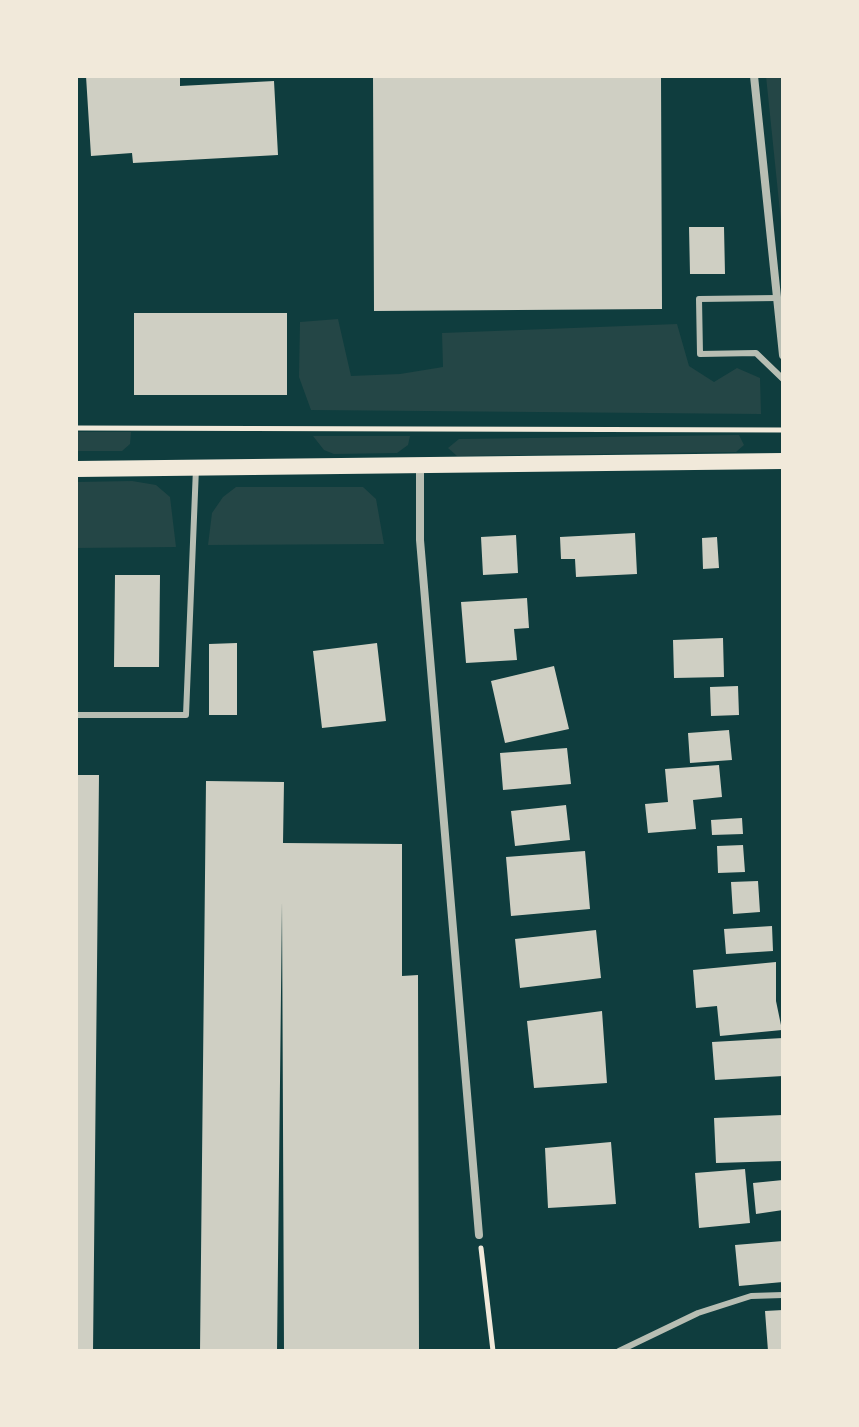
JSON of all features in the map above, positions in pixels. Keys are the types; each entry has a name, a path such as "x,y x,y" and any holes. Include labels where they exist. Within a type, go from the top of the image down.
{"main road":[{"path":"76,469 783,461"}],"street":[{"path":"754,76 783,355"},
{"path":"420,467 421,556 479,1235"}],"lane":[{"path":"777,298 699,299 700,354 756,353 783,379"},
{"path":"76,715 186,715 196,468"},
{"path":"619,1351 698,1313 751,1296 783,1295"}],"path":[{"path":"76,428 783,430"},
{"path":"479,1235 493,1351"}],"shaded area":[{"path":"766,76 783,76 783,241"},
{"path":"338,319 351,376 400,374 443,367 442,333 677,324 689,366 714,382 737,368 760,378 761,414 311,410 299,377 300,322"},
{"path":"76,432 131,432 130,444 122,451 76,451"},
{"path":"739,435 744,445 736,452 457,456 448,448 459,439"},
{"path":"313,436 410,436 408,445 397,453 334,454 324,450"},
{"path":"132,481 156,485 170,497 176,547 76,548 76,482"},
{"path":"236,487 363,487 376,499 384,544 208,545 212,513 223,497"}],"building":[{"path":"86,76 180,76 180,86 274,81 278,155 133,163 132,153 91,156"},
{"path":"373,76 661,76 662,309 374,311"},
{"path":"689,227 724,227 725,274 690,274"},
{"path":"134,313 287,313 287,395 134,395"},
{"path":"635,533 637,574 576,577 575,559 561,559 560,537"},
{"path":"516,535 518,573 483,575 481,537"},
{"path":"717,537 719,568 703,569 702,538"},
{"path":"115,575 160,575 159,667 114,667"},
{"path":"527,598 529,628 514,629 517,660 466,663 461,602"},
{"path":"723,638 724,677 674,678 673,640"},
{"path":"237,643 237,715 209,715 209,644"},
{"path":"377,643 386,721 322,728 313,651"},
{"path":"554,666 569,729 505,743 491,681"},
{"path":"738,686 739,715 711,716 710,687"},
{"path":"729,730 732,760 690,763 688,733"},
{"path":"567,748 571,784 503,790 500,753"},
{"path":"719,765 722,797 693,800 696,829 648,833 645,804 668,802 665,769"},
{"path":"76,775 99,775 93,1351 76,1351"},
{"path":"206,781 284,782 283,843 402,844 402,976 418,975 419,1351 284,1351 282,902 277,1351 200,1351"},
{"path":"566,805 570,840 515,846 511,811"},
{"path":"742,818 743,834 712,835 711,820"},
{"path":"743,845 745,872 718,873 717,846"},
{"path":"585,851 590,909 511,916 506,857"},
{"path":"758,881 760,912 733,914 731,882"},
{"path":"772,926 773,951 726,954 724,929"},
{"path":"596,930 601,978 520,988 515,939"},
{"path":"776,962 776,1001 782,1030 720,1036 717,1006 696,1008 693,970"},
{"path":"602,1011 607,1083 534,1088 527,1021"},
{"path":"783,1038 783,1076 715,1080 712,1042"},
{"path":"783,1115 783,1161 716,1163 714,1118"},
{"path":"611,1142 616,1204 548,1208 545,1148"},
{"path":"745,1169 750,1223 699,1228 695,1173"},
{"path":"783,1180 783,1210 756,1214 753,1183"},
{"path":"783,1241 783,1282 739,1286 735,1245"},
{"path":"783,1310 783,1351 768,1351 765,1311"}]}
